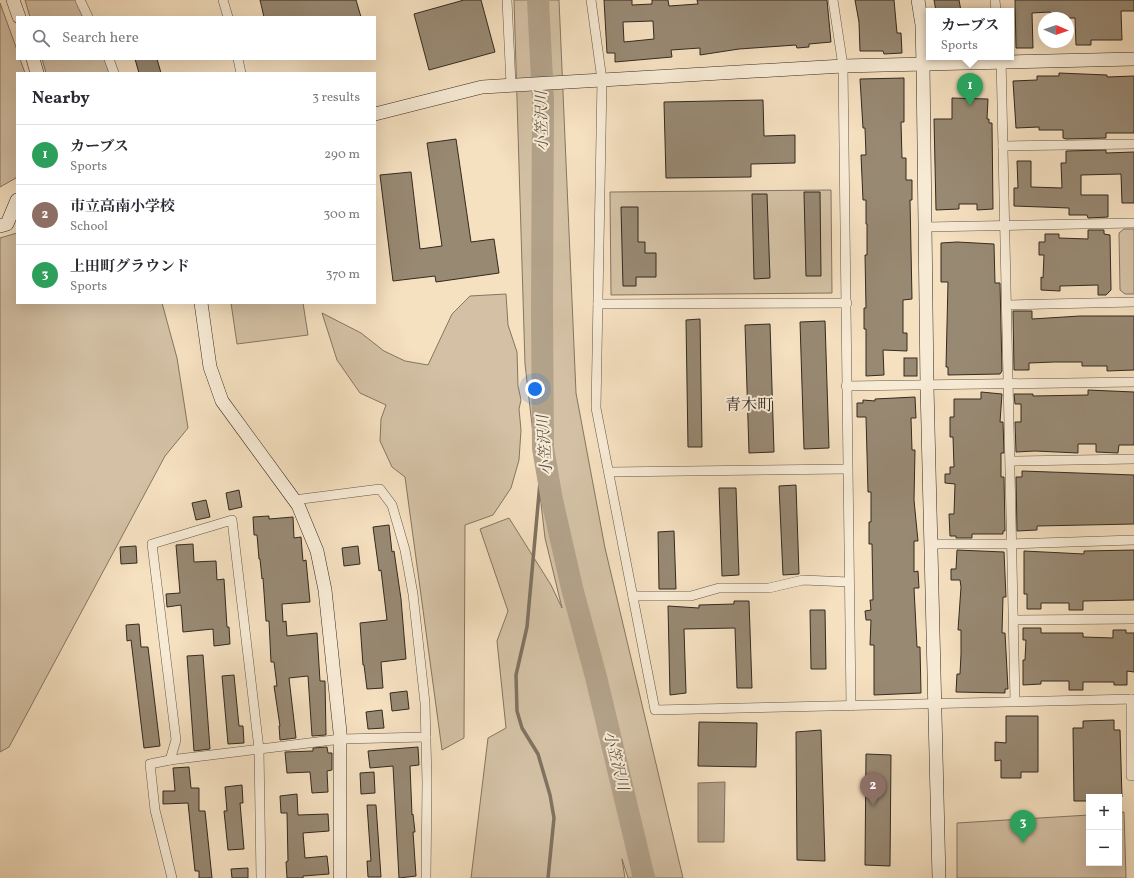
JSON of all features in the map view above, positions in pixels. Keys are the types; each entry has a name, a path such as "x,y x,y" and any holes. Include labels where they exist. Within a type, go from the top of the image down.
{"street":[{"path":"13,0 19,16"},
{"path":"80,0 88,16"},
{"path":"223,0 228,16"},
{"path":"506,0 511,85"},
{"path":"591,0 598,80 598,304 596,408 610,472 655,710 1132,699 1130,776 1134,776"},
{"path":"833,0 843,66 851,706"},
{"path":"918,0 922,25 923,64 927,386 940,878"},
{"path":"1014,60 1134,59"},
{"path":"33,60 37,72"},
{"path":"108,60 114,72"},
{"path":"238,60 241,72"},
{"path":"376,114 482,87 843,66 1001,60 1011,461 1015,701"},
{"path":"1003,146 1134,144"},
{"path":"8,225 16,203"},
{"path":"926,227 1134,223"},
{"path":"1007,305 1134,302"},
{"path":"598,304 847,303"},
{"path":"201,304 210,367 222,401 294,500 311,534 322,569 337,696 340,738 340,878"},
{"path":"846,386 1009,385 1134,382"},
{"path":"1011,461 1134,459"},
{"path":"610,472 847,468"},
{"path":"294,500 380,489 392,505 405,550 412,594 425,703 426,878"},
{"path":"170,760 176,740 152,544 232,520 259,749 261,878"},
{"path":"931,544 1012,544 1134,540"},
{"path":"633,596 691,596 719,588 770,588 803,580 849,582"},
{"path":"1014,620 1134,619"},
{"path":"172,878 155,810 150,764 170,760 340,738 426,737"}],"shaded area":[{"path":"25,0 80,0 87,16 30,16"},
{"path":"514,0 559,0 576,393 605,548 683,878 628,878 622,859 625,878 471,878 488,738 506,728 497,641 508,611 480,529 509,518 551,585 562,608 545,538 525,364"},
{"path":"0,3 16,47 16,60 20,60 25,72 16,72 16,178 0,187"},
{"path":"42,60 106,60 112,72 46,72"},
{"path":"831,190 832,293 611,295 610,192"},
{"path":"1124,229 1134,229 1134,294 1125,294 1120,290 1119,233"},
{"path":"16,233 16,304 162,304 177,358 188,428 165,456 9,747 0,752 0,238"},
{"path":"506,294 508,325 517,352 518,386 521,400 519,409 521,430 519,460 511,488 493,515 465,525 464,738 442,750 405,477 392,467 380,441 381,419 386,405 360,393 337,360 322,313 361,333 384,351 405,361 428,365 452,314 470,296"},
{"path":"231,304 303,304 308,335 237,344"},
{"path":"725,782 724,842 698,842 698,783"},
{"path":"1122,812 1124,812 1126,878 957,878 957,823 1086,815 1086,866 1122,866"}],"building":[{"path":"260,0 356,0 361,16 264,16"},
{"path":"464,0 481,0 495,52 429,70 414,14"},
{"path":"604,0 632,0 632,5 652,4 652,0 668,0 669,6 698,4 697,0 827,0 831,42 809,44 809,47 797,48 796,45 739,49 700,55 700,48 671,50 672,57 615,62 615,53 607,53","holes":["653,21 654,39 624,42 623,22"]},
{"path":"855,0 894,0 897,33 901,33 902,53 884,54 883,51 860,51 859,22"},
{"path":"934,0 959,0 960,8 935,8"},
{"path":"1015,0 1134,0 1134,11 1121,11 1122,40 1091,40 1091,45 1076,45 1074,12 1038,12 1032,13 1033,48 1016,48"},
{"path":"135,60 157,60 161,72 139,72"},
{"path":"1059,73 1107,75 1107,77 1134,76 1134,133 1106,133 1106,138 1066,139 1063,138 1063,130 1039,130 1039,127 1016,128 1013,81 1037,80 1037,76 1059,76"},
{"path":"904,78 904,122 901,122 902,158 906,158 906,180 912,180 912,200 910,200 912,299 903,300 903,333 907,333 907,351 883,350 884,375 866,376 866,329 864,329 864,308 866,308 865,255 867,255 867,224 866,200 863,200 861,155 866,155 860,79"},
{"path":"952,98 988,99 987,119 989,119 989,123 992,123 993,209 977,210 977,204 959,204 959,209 936,210 934,119 952,119"},
{"path":"763,100 764,136 795,135 795,163 751,164 751,177 666,178 664,102"},
{"path":"456,139 471,242 494,239 499,273 436,282 435,276 393,281 380,175 411,172 420,249 442,246 427,143"},
{"path":"1106,150 1106,153 1134,152 1134,203 1122,203 1121,174 1081,175 1081,195 1108,195 1108,217 1088,218 1087,215 1069,215 1069,208 1014,206 1014,188 1018,188 1017,161 1031,161 1031,187 1062,188 1061,163 1066,163 1066,151"},
{"path":"804,192 820,192 821,276 806,276"},
{"path":"752,194 767,194 770,278 754,279"},
{"path":"621,207 638,207 638,242 645,242 645,253 656,253 656,277 636,277 636,286 623,286"},
{"path":"1088,230 1104,230 1104,234 1110,235 1111,290 1106,295 1098,295 1098,285 1060,286 1060,291 1041,290 1044,255 1039,255 1039,242 1045,242 1045,234 1059,234 1059,238 1088,239"},
{"path":"957,242 994,244 995,283 1000,283 1002,371 1000,374 948,375 948,367 946,367 948,282 941,282 941,243"},
{"path":"1013,311 1032,311 1032,319 1080,316 1134,316 1134,370 1107,371 1107,366 1082,366 1082,362 1054,362 1029,363 1029,370 1014,370"},
{"path":"700,319 702,447 688,447 686,320"},
{"path":"825,321 829,448 804,449 800,322"},
{"path":"770,324 774,452 749,453 745,325"},
{"path":"904,358 917,358 917,376 904,376"},
{"path":"1088,390 1134,392 1134,445 1119,445 1118,453 1096,452 1096,444 1078,444 1078,453 1035,451 1016,452 1015,422 1021,422 1021,404 1015,404 1014,394 1033,394 1033,396 1088,395"},
{"path":"981,392 1002,394 1000,422 1003,422 1004,453 1001,453 1001,477 1004,477 1005,531 1003,531 1003,534 972,534 972,538 956,538 956,536 950,536 949,514 954,514 955,484 945,483 945,474 950,474 950,467 954,467 953,437 950,437 950,417 954,417 954,399 981,399"},
{"path":"915,397 916,418 911,418 912,450 915,450 914,500 918,541 914,541 914,572 918,571 919,588 914,588 917,647 920,647 921,693 874,695 874,645 870,645 871,620 866,620 865,611 871,610 870,600 873,600 872,544 869,544 871,492 868,492 866,417 857,417 857,403 863,403 863,400 875,401 875,399"},
{"path":"1022,471 1134,475 1134,524 1037,526 1037,530 1017,531 1016,477 1022,477"},
{"path":"796,485 799,574 783,575 779,486"},
{"path":"719,488 736,488 739,575 722,576"},
{"path":"239,490 242,507 229,510 226,493"},
{"path":"206,500 210,517 196,520 192,503"},
{"path":"269,516 269,519 293,517 294,538 301,537 303,561 306,560 310,602 282,604 283,622 286,621 287,636 317,633 320,681 325,681 326,735 312,736 308,676 289,678 296,738 280,740 280,726 274,686 277,686 274,662 271,662 269,621 266,621 263,578 262,579 257,535 254,535 253,517"},
{"path":"389,525 392,552 394,551 401,599 406,659 381,662 383,688 367,689 363,665 360,623 387,620 381,570 379,571 373,527"},
{"path":"674,531 676,589 659,589 658,532"},
{"path":"193,544 194,562 216,561 217,580 224,579 227,627 229,627 230,644 214,646 213,629 183,632 181,605 167,607 166,594 180,593 176,545"},
{"path":"136,546 137,563 121,564 120,547"},
{"path":"358,546 360,564 344,566 342,548"},
{"path":"957,550 1004,552 1006,597 1003,597 1002,633 1005,633 1008,689 1005,689 1005,693 956,692 957,674 960,674 961,654 961,630 958,630 961,587 960,580 951,580 951,569 956,569"},
{"path":"1134,550 1134,600 1083,601 1083,610 1069,610 1069,603 1041,603 1041,609 1027,609 1027,594 1024,594 1024,551 1084,554 1084,551"},
{"path":"734,601 749,601 752,688 737,688 735,628 684,629 686,693 670,695 668,606 699,608 699,605 734,604"},
{"path":"810,610 825,610 826,669 811,669"},
{"path":"139,624 141,647 148,647 160,746 144,748 131,640 127,641 126,625"},
{"path":"1023,628 1041,628 1041,633 1083,633 1083,637 1113,638 1113,630 1126,630 1126,633 1134,633 1134,672 1127,671 1127,685 1114,685 1114,682 1083,682 1083,690 1069,690 1069,681 1041,681 1041,684 1023,685 1023,660 1025,660 1026,640 1023,640"},
{"path":"203,655 210,749 194,751 187,656"},
{"path":"234,675 239,726 243,726 244,743 228,744 222,676"},
{"path":"407,691 409,709 392,711 390,693"},
{"path":"382,710 384,728 368,729 366,712"},
{"path":"1006,716 1038,716 1038,772 1021,772 1021,778 1001,778 1001,760 995,761 995,742 1006,743"},
{"path":"1114,720 1114,730 1120,730 1122,794 1086,794 1086,801 1074,801 1073,728 1083,728 1083,721"},
{"path":"699,722 757,723 756,767 698,766"},
{"path":"821,730 825,861 797,860 796,732"},
{"path":"327,747 328,753 332,753 332,770 327,771 328,792 312,793 310,772 287,773 285,752 313,751 313,748"},
{"path":"418,747 419,765 410,766 412,815 413,814 415,832 413,832 416,876 399,878 393,766 370,768 368,751"},
{"path":"866,754 891,755 890,866 865,865"},
{"path":"189,767 191,788 199,788 199,811 205,811 212,878 199,878 199,871 195,871 188,803 163,804 163,791 175,791 173,768"},
{"path":"374,772 375,793 361,794 360,773"},
{"path":"242,785 243,803 240,803 244,849 228,850 224,811 227,811 225,787"},
{"path":"297,794 298,815 328,814 329,831 303,833 305,858 327,856 329,874 303,876 303,878 287,878 287,813 281,813 280,796"},
{"path":"367,805 376,805 381,877 368,877 367,861 371,861"},
{"path":"248,868 248,878 232,878 231,869"}],"waterway":[{"name":"小笠沢川","path":"538,0 543,99 543,448 552,500 572,588 596,677 644,878"},
{"path":"543,449 527,627 516,675 517,711 522,728 538,754 550,795 554,818 548,878"}],"place":[{"name":"カーブス","path":"970,106"},
{"name":"市立高南小学校","path":"873,806"},
{"name":"上田町グラウンド","path":"1023,843"}],"district":[{"name":"青木町","path":"749,406"}]}
